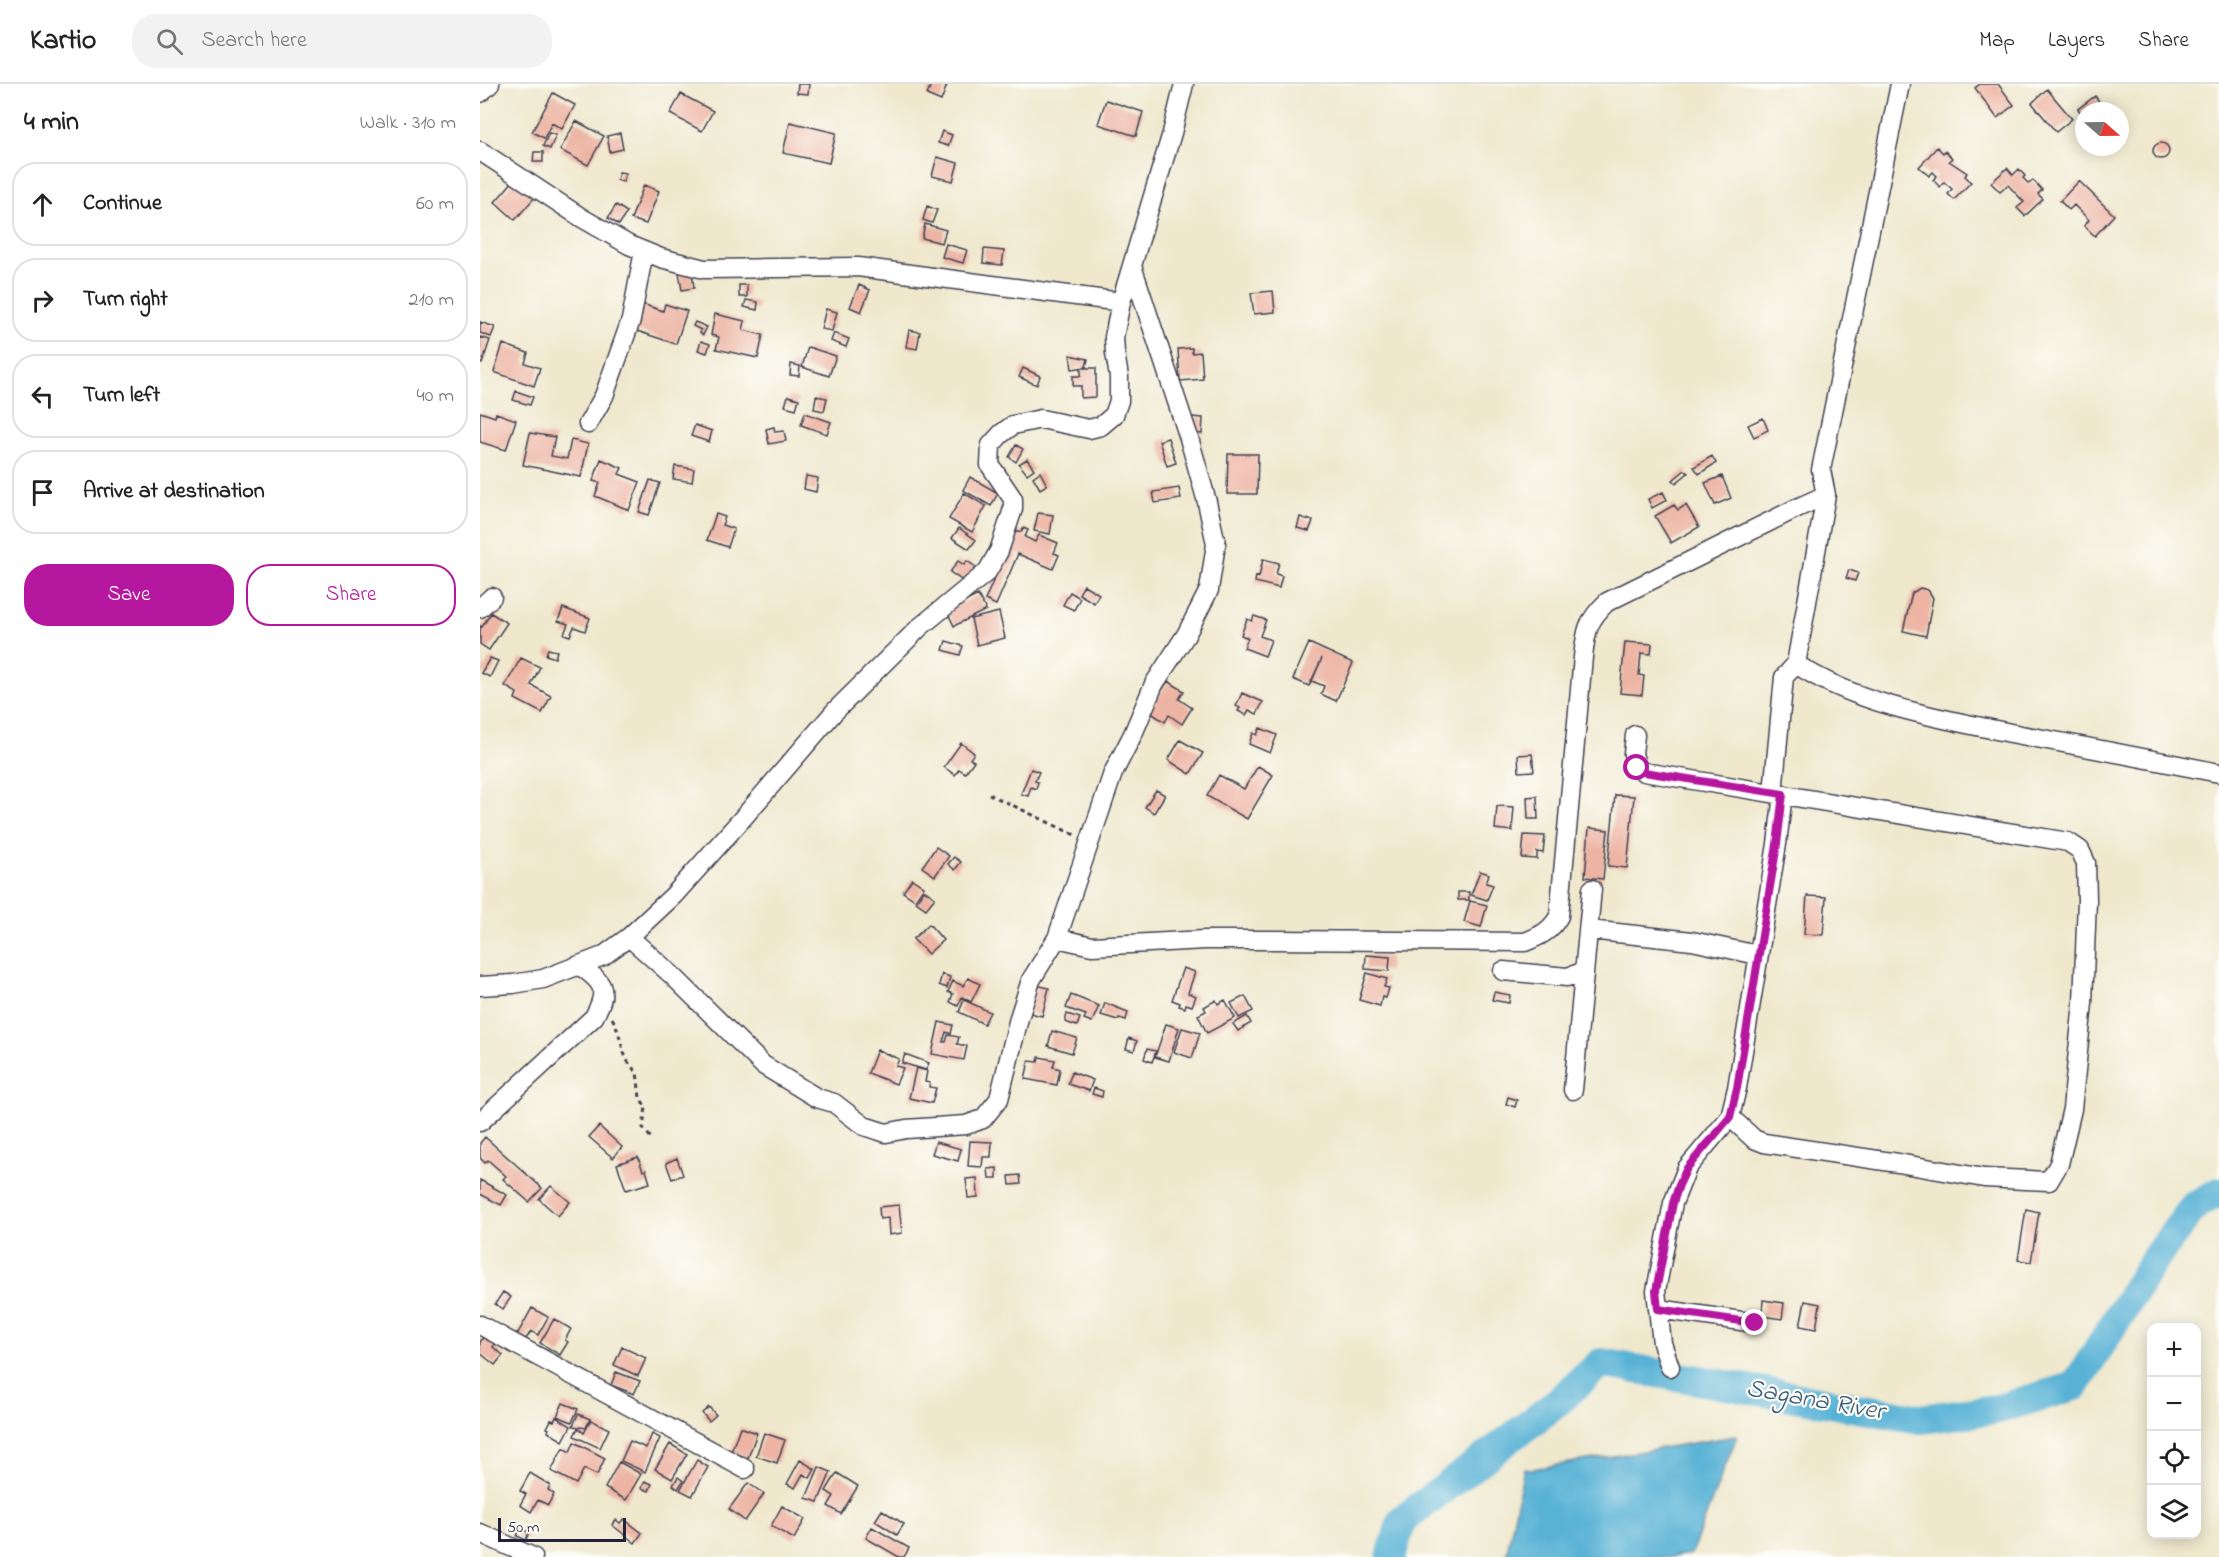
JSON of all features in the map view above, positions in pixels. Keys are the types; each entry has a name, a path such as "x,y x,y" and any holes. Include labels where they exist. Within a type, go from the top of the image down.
{"street":[{"path":"480,93 490,84"},
{"path":"480,986 543,979 603,956 629,937 674,895 834,711 920,627 987,572 999,551 1013,509 1014,498 990,465 991,445 1001,434 1013,425 1041,419 1089,429 1101,426 1114,415 1119,401 1119,389 1114,337 1121,302 1172,133 1184,84"},
{"path":"1670,1367 1662,1343 1656,1291 1673,1203 1679,1185 1687,1168 1730,1117 1737,1088 1777,844 1784,677 1796,664 1826,495 1821,470 1900,84"},
{"path":"480,151 582,218 644,251 661,258 704,269 858,267 1121,302"},
{"path":"588,423 604,396 631,320 644,251"},
{"path":"629,937 673,976 763,1065 817,1098 834,1103 864,1126 886,1133 906,1129 966,1125 983,1119 999,1099 1031,980 1057,938 1113,773 1133,734 1154,684 1186,635 1209,590 1216,544 1207,502 1189,438 1132,266"},
{"path":"1057,938 1092,946 1228,940 1525,942 1538,937 1554,926 1559,916 1588,623 1607,602 1826,495"},
{"path":"1796,664 1809,673 1854,693 1901,708 1959,722 2219,773"},
{"path":"1635,735 1633,754 1637,768 1644,772 2068,842 2080,850 2086,863 2083,1003 2072,1109 2059,1164 2049,1181 1984,1178 1764,1143 1755,1139 1730,1117"},
{"path":"1573,1090 1583,972 1590,930 1592,889"},
{"path":"1590,930 1692,942 1758,955"},
{"path":"480,1122 594,1017 602,1001 604,990 597,978 579,965"},
{"path":"1503,971 1567,977 1583,972"},
{"path":"1658,1309 1755,1323"},
{"path":"480,1325 745,1469"},
{"path":"480,1533 533,1557"}],"path":[{"path":"989,794 1079,836"},
{"path":"602,1001 616,1024 628,1065 637,1072 640,1098 646,1107 643,1128 651,1138"}],"water":[{"path":"1737,1436 1691,1554 1670,1557 1506,1557 1524,1468 1532,1469"}],"building":[{"path":"798,84 809,84 808,94 797,93"},
{"path":"931,84 947,85 941,101 927,95"},
{"path":"1980,84 1998,84 2014,105 1997,118 1975,88"},
{"path":"2047,89 2072,119 2056,132 2032,103"},
{"path":"553,93 575,105 562,129 552,123 544,138 532,132"},
{"path":"681,94 713,111 702,131 670,114"},
{"path":"2095,96 2099,102 2087,102"},
{"path":"1106,100 1143,112 1136,136 1098,124"},
{"path":"576,121 604,136 588,165 560,150"},
{"path":"790,122 836,133 829,163 783,153"},
{"path":"942,131 952,135 948,146 938,143"},
{"path":"549,133 556,135 550,149 543,146"},
{"path":"620,133 623,149 610,152 607,136"},
{"path":"2161,143 2169,151 2161,159 2153,151"},
{"path":"1937,147 1952,158 1949,161 1967,173 1965,176 1971,182 1954,200 1948,194 1952,189 1944,182 1940,187 1933,180 1937,176 1933,172 1929,176 1919,167"},
{"path":"534,152 543,152 543,162 533,162"},
{"path":"937,157 958,163 953,181 932,176"},
{"path":"2007,168 2013,175 2019,169 2029,184 2033,180 2042,190 2038,194 2043,199 2025,216 2017,208 2024,202 2008,185 2000,192 1991,183"},
{"path":"619,172 626,173 623,182 617,180"},
{"path":"514,180 534,198 515,220 495,202"},
{"path":"2079,181 2114,215 2095,236 2084,226 2089,220 2074,205 2069,210 2060,201"},
{"path":"644,185 659,191 646,224 631,219"},
{"path":"616,205 627,212 619,225 608,218"},
{"path":"927,206 937,210 932,223 923,220"},
{"path":"925,224 946,230 942,243 922,238"},
{"path":"946,244 967,250 963,263 942,257"},
{"path":"984,249 1004,251 1002,265 983,263"},
{"path":"692,271 694,288 682,290 679,273"},
{"path":"739,285 747,285 747,297 739,297"},
{"path":"859,285 870,290 861,312 850,307"},
{"path":"1273,291 1275,312 1254,314 1251,293"},
{"path":"746,300 758,302 757,310 744,307"},
{"path":"639,303 663,311 665,304 687,311 676,344 631,329"},
{"path":"826,309 837,312 832,331 821,329"},
{"path":"715,314 745,321 743,330 763,335 758,358 716,349 719,337 711,335"},
{"path":"480,322 495,327 491,337 480,333"},
{"path":"695,322 707,327 703,335 700,333 701,330 693,326"},
{"path":"909,330 920,332 917,349 906,347"},
{"path":"834,333 849,339 846,347 831,341"},
{"path":"480,337 490,340 482,364 480,363"},
{"path":"701,341 710,344 707,353 698,350"},
{"path":"503,344 528,353 525,363 540,368 534,386 494,372"},
{"path":"808,347 836,356 829,376 802,367"},
{"path":"1192,348 1192,353 1201,352 1203,379 1180,381 1178,349"},
{"path":"1070,355 1088,359 1086,367 1072,369"},
{"path":"791,364 800,366 799,376 790,375"},
{"path":"1023,368 1040,376 1037,385 1019,377"},
{"path":"1081,368 1096,368 1096,397 1081,398 1081,386 1073,386 1073,376 1081,376"},
{"path":"516,391 533,397 530,405 513,400"},
{"path":"788,396 799,399 796,409 785,406"},
{"path":"816,396 827,398 824,411 814,409"},
{"path":"480,412 495,417 496,413 516,420 506,450 480,442"},
{"path":"805,413 831,422 827,434 801,425"},
{"path":"1192,417 1203,418 1202,434 1191,433"},
{"path":"1763,418 1768,430 1754,437 1748,425"},
{"path":"695,425 712,431 709,442 691,436"},
{"path":"774,427 775,432 784,431 786,441 769,444 766,429"},
{"path":"530,433 555,437 551,456 567,459 571,440 588,444 581,477 523,465"},
{"path":"1168,438 1176,463 1167,466 1159,441"},
{"path":"1016,445 1023,449 1016,462 1009,457"},
{"path":"1228,454 1258,454 1257,494 1227,494"},
{"path":"1712,456 1716,463 1699,474 1694,467"},
{"path":"601,459 622,468 619,474 640,482 629,510 595,496 600,483 593,481"},
{"path":"1027,459 1034,469 1027,474 1019,464"},
{"path":"675,466 694,469 692,482 673,479"},
{"path":"1685,470 1688,473 1676,483 1673,480"},
{"path":"1040,472 1047,485 1040,489 1033,477"},
{"path":"806,476 818,478 816,492 804,489"},
{"path":"1722,476 1731,498 1715,505 1705,483"},
{"path":"970,477 998,493 991,506 963,490"},
{"path":"650,480 660,483 649,515 639,512"},
{"path":"1179,488 1181,499 1155,503 1153,492"},
{"path":"1663,492 1667,500 1652,508 1648,499"},
{"path":"964,493 986,506 972,532 949,519"},
{"path":"1674,505 1678,510 1686,505 1699,527 1671,543 1655,516"},
{"path":"1038,513 1053,515 1050,534 1034,531"},
{"path":"716,514 725,517 722,525 734,529 728,547 707,540"},
{"path":"1300,517 1313,521 1309,531 1297,528"},
{"path":"959,528 976,540 969,549 952,538"},
{"path":"1023,528 1028,530 1025,537 1035,542 1039,535 1058,543 1054,553 1059,555 1053,569 1018,554 996,605 985,600 1015,530 1021,532"},
{"path":"1263,559 1279,563 1276,574 1282,576 1279,588 1255,582 1256,576 1259,577"},
{"path":"958,561 964,565 967,561 976,567 967,584 950,572"},
{"path":"1849,570 1858,573 1855,581 1846,578"},
{"path":"1084,585 1099,594 1094,603 1079,594"},
{"path":"1920,588 1928,590 1933,598 1926,636 1903,631 1912,593"},
{"path":"1070,592 1080,598 1074,610 1063,605"},
{"path":"978,595 986,610 954,626 947,611"},
{"path":"563,608 590,618 585,631 574,627 570,636 564,634 568,624 558,621"},
{"path":"999,612 1005,638 977,645 971,619"},
{"path":"491,613 507,623 489,650 480,644 480,626 482,627"},
{"path":"1254,616 1266,620 1260,636 1271,640 1265,656 1244,648 1248,638 1241,635 1247,619 1252,621"},
{"path":"946,641 963,646 960,655 943,650"},
{"path":"1625,642 1652,644 1651,654 1641,653 1639,675 1644,676 1642,695 1620,693"},
{"path":"1309,643 1353,663 1336,701 1321,694 1324,686 1312,681 1322,658 1309,686 1293,679"},
{"path":"548,649 557,651 555,658 546,655"},
{"path":"490,658 498,661 490,677 481,673"},
{"path":"521,658 540,667 531,685 551,696 542,713 515,699 517,693 505,686"},
{"path":"1168,681 1184,691 1179,699 1192,708 1182,724 1169,715 1165,722 1148,711"},
{"path":"1242,693 1263,702 1257,714 1249,710 1246,715 1238,711 1240,708 1236,706"},
{"path":"1260,728 1277,735 1270,753 1249,744 1253,733 1257,735"},
{"path":"1180,740 1203,753 1190,774 1168,760"},
{"path":"961,743 974,753 970,759 974,761 965,773 959,769 955,775 944,767"},
{"path":"1532,754 1534,771 1519,772 1518,755"},
{"path":"1258,766 1273,775 1247,819 1207,796 1219,775 1244,789"},
{"path":"1031,769 1039,772 1035,781 1038,782 1036,789 1031,787 1028,796 1021,794"},
{"path":"1156,790 1165,795 1154,813 1145,807"},
{"path":"1615,795 1634,796 1627,868 1608,866"},
{"path":"1537,796 1538,819 1528,819 1527,797"},
{"path":"1497,806 1514,807 1512,831 1495,829"},
{"path":"1589,828 1608,830 1603,879 1585,877"},
{"path":"1524,835 1545,836 1543,853 1537,852 1537,859 1522,858"},
{"path":"936,847 949,856 935,876 922,867"},
{"path":"954,857 961,862 955,870 948,864"},
{"path":"1480,871 1489,874 1486,883 1493,885 1487,900 1471,895"},
{"path":"912,879 924,887 915,900 903,892"},
{"path":"924,890 935,898 926,909 916,902"},
{"path":"1458,892 1469,892 1469,900 1458,900"},
{"path":"1807,896 1826,897 1823,935 1804,934"},
{"path":"1470,901 1487,905 1481,927 1464,922"},
{"path":"929,924 943,940 928,954 913,939"},
{"path":"1366,955 1390,957 1389,971 1365,969"},
{"path":"1183,968 1195,972 1188,993 1196,996 1192,1006 1186,1004 1185,1008 1172,1000"},
{"path":"1367,973 1387,979 1384,987 1389,988 1386,998 1382,997 1380,1006 1359,1000"},
{"path":"942,974 950,977 947,988 939,985"},
{"path":"968,978 980,984 971,1002 962,997 958,1006 950,1002 953,994 948,992 953,981 963,986"},
{"path":"1036,985 1049,988 1042,1016 1030,1013"},
{"path":"1494,992 1510,995 1509,1003 1492,1000"},
{"path":"1071,995 1099,1006 1092,1022 1084,1019 1086,1015 1066,1008"},
{"path":"1245,996 1253,1011 1239,1018 1231,1003"},
{"path":"964,1000 990,1012 984,1024 959,1012"},
{"path":"1216,1000 1218,1004 1225,1000 1235,1018 1207,1033 1198,1015 1206,1011 1204,1007"},
{"path":"1105,1003 1128,1012 1126,1020 1101,1015"},
{"path":"1067,1014 1080,1018 1077,1026 1065,1022"},
{"path":"1247,1016 1251,1023 1238,1031 1233,1024"},
{"path":"939,1022 953,1025 951,1034 946,1032 943,1042 946,1042 948,1035 959,1037 957,1044 967,1046 964,1060 932,1054"},
{"path":"1166,1024 1179,1028 1169,1061 1155,1057"},
{"path":"1182,1028 1200,1033 1192,1058 1174,1052"},
{"path":"1052,1031 1077,1038 1072,1053 1048,1046"},
{"path":"1129,1038 1137,1041 1134,1051 1126,1049"},
{"path":"1147,1049 1156,1051 1152,1062 1144,1059"},
{"path":"877,1050 899,1059 896,1066 903,1068 896,1084 868,1073"},
{"path":"905,1054 929,1063 926,1070 902,1063"},
{"path":"1039,1057 1055,1060 1053,1067 1060,1069 1057,1085 1025,1079 1029,1061 1038,1062"},
{"path":"916,1068 927,1071 925,1082 930,1083 929,1087 936,1088 932,1103 909,1098"},
{"path":"1072,1072 1093,1080 1089,1091 1068,1084"},
{"path":"1094,1088 1103,1091 1102,1097 1092,1094"},
{"path":"1508,1097 1517,1100 1515,1107 1506,1104"},
{"path":"599,1126 622,1147 613,1158 589,1137"},
{"path":"485,1137 542,1188 529,1202 503,1179 506,1176 488,1160 485,1163 480,1158 480,1143"},
{"path":"970,1141 992,1142 991,1157 983,1157 982,1167 968,1166"},
{"path":"936,1142 961,1149 958,1161 932,1154"},
{"path":"638,1157 643,1171 646,1170 650,1183 626,1190 617,1164"},
{"path":"677,1158 683,1175 672,1179 666,1163"},
{"path":"997,1168 997,1178 989,1178 988,1169"},
{"path":"1020,1175 1021,1184 1010,1185 1009,1176"},
{"path":"977,1178 978,1197 968,1198 966,1179"},
{"path":"480,1180 507,1195 501,1205 480,1194"},
{"path":"551,1186 570,1202 558,1216 539,1199"},
{"path":"899,1205 902,1233 889,1235 888,1218 880,1219 879,1207"},
{"path":"2026,1209 2039,1212 2031,1262 2018,1260"},
{"path":"503,1292 511,1297 503,1309 495,1304"},
{"path":"1763,1300 1784,1303 1782,1319 1762,1316"},
{"path":"1805,1301 1820,1304 1816,1329 1800,1326"},
{"path":"532,1308 548,1317 538,1335 531,1331 526,1339 517,1335"},
{"path":"554,1319 571,1329 565,1340 568,1342 560,1355 540,1343"},
{"path":"485,1335 495,1343 493,1347 503,1355 495,1365 480,1353 480,1342"},
{"path":"622,1347 646,1358 638,1376 614,1365"},
{"path":"616,1372 640,1381 634,1394 611,1385"},
{"path":"563,1403 578,1409 572,1422 557,1416"},
{"path":"709,1407 716,1415 709,1421 702,1413"},
{"path":"578,1414 590,1419 586,1428 573,1426"},
{"path":"556,1417 571,1426 563,1441 548,1432 547,1428 551,1420 554,1421"},
{"path":"591,1420 609,1429 600,1448 574,1436 578,1428 584,1433"},
{"path":"740,1427 757,1433 748,1458 731,1452"},
{"path":"764,1433 785,1440 777,1463 756,1456"},
{"path":"652,1434 660,1438 645,1472 621,1461 630,1441 646,1448"},
{"path":"574,1442 605,1458 597,1475 584,1469 576,1484 551,1471 563,1448 570,1452"},
{"path":"670,1444 687,1454 672,1479 655,1469"},
{"path":"697,1460 708,1467 692,1496 680,1490"},
{"path":"800,1460 815,1469 810,1478 803,1474 795,1488 787,1484"},
{"path":"619,1462 641,1474 626,1500 605,1488"},
{"path":"819,1467 831,1472 818,1502 806,1498"},
{"path":"530,1473 550,1485 548,1490 554,1494 548,1505 538,1500 531,1512 520,1505 526,1494 520,1491"},
{"path":"837,1473 858,1486 841,1514 828,1506 834,1496 826,1491"},
{"path":"678,1477 683,1481 678,1489 673,1485"},
{"path":"645,1481 652,1484 649,1491 642,1488"},
{"path":"748,1483 764,1494 745,1521 729,1509"},
{"path":"782,1506 805,1519 794,1539 771,1526"},
{"path":"882,1510 904,1524 897,1535 875,1521"},
{"path":"624,1519 642,1533 635,1543 612,1525 616,1520 620,1523"},
{"path":"872,1527 909,1548 904,1557 899,1557 866,1538"},
{"path":"520,1529 529,1532 526,1540 517,1536"}],"waterway":[{"name":"Sagana River","path":"1391,1557 1402,1520 1553,1406 1601,1363 1920,1419 1998,1409 2075,1386 2153,1261 2195,1205 2219,1192"}],"route":[{"path":"1637,768 1644,772 1783,794 1777,844 1737,1088 1730,1117 1687,1168 1679,1185 1673,1203 1656,1291 1658,1309 1755,1323"}]}
